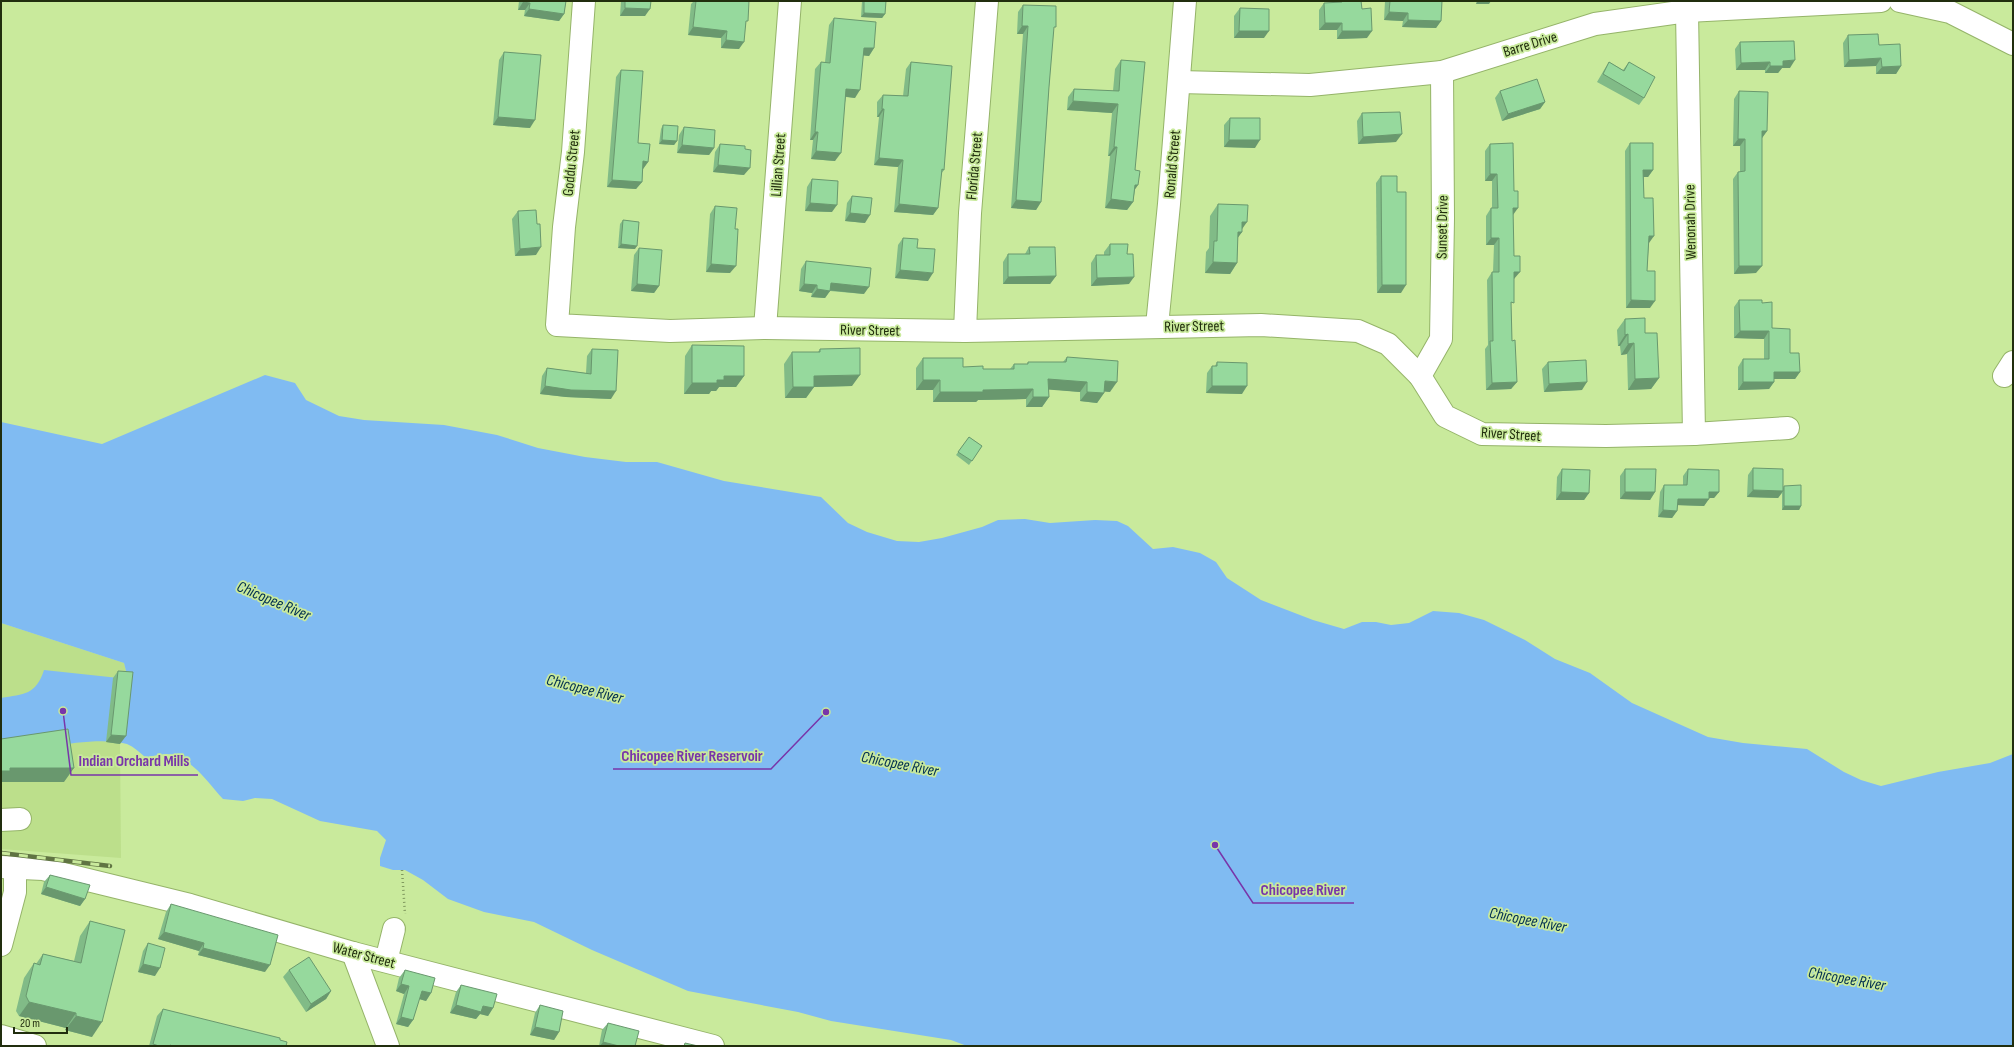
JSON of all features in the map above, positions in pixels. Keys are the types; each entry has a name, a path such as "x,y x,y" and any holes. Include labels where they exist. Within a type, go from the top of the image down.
{"street":[{"name":"Goddu Street","path":"557,324 564,227 573,152 584,1"},
{"name":"Lillian Street","path":"764,328 790,1"},
{"name":"Florida Street","path":"965,331 970,213 987,1"},
{"name":"Ronald Street","path":"1157,326 1185,1"},
{"name":"Barre Drive","path":"1179,82 1310,85 1442,72 1595,24 1687,10 1881,1"},
{"path":"1900,1 1950,12 2013,44"},
{"name":"Wenonah Drive","path":"1687,10 1694,434"},
{"name":"Sunset Drive","path":"1420,376 1441,339 1443,218 1442,72"},
{"name":"River Street","path":"557,324 670,331 764,328 965,331 1261,325 1358,331 1388,344 1420,376 1445,416 1482,434 1543,436 1694,434 1788,428"},
{"path":"1,945 14,892 8,868"},
{"name":"Water Street","path":"8,868 43,868 190,906 386,961 713,1046"},
{"path":"386,961 394,928"},
{"path":"353,952 388,1046"},
{"path":"1,1036 35,1046"}],"path":[{"path":"394,928 405,914 402,870"}],"shaded area":[{"path":"1,623 124,663 128,679 120,744 121,858 1,849"}],"water":[{"path":"265,375 295,383 306,400 339,416 364,420 444,425 497,435 538,448 585,457 626,462 657,462 724,481 821,497 848,523 867,532 897,541 919,542 942,538 982,527 998,520 1025,519 1050,523 1095,520 1117,521 1128,526 1153,549 1173,547 1200,553 1216,562 1227,578 1261,600 1313,620 1344,629 1362,622 1376,622 1391,625 1409,623 1433,611 1459,613 1484,620 1525,640 1555,659 1590,673 1632,703 1708,737 1743,743 1807,749 1844,772 1861,780 1881,786 1938,772 1990,763 2013,754 2013,1046 967,1046 951,1040 831,1021 798,1012 688,991 592,950 534,922 484,912 448,899 423,880 405,870 393,870 380,866 380,858 386,840 377,831 320,821 272,799 255,798 243,801 223,799 191,764 175,756 166,754 145,757 127,744 98,741 65,744 1,755 1,698 23,694 33,689 41,678 44,670 128,679 124,663 1,623 1,422 102,444"}],"building":[{"path":"523,1 566,1 564,14 529,9 530,3"},
{"path":"625,1 651,1 650,9 625,8"},
{"path":"696,1 749,1 748,21 746,21 744,42 726,40 727,31 693,27"},
{"path":"864,1 886,1 885,14 864,13"},
{"path":"1361,1 1362,9 1371,8 1372,31 1342,31 1342,23 1325,23 1324,3"},
{"path":"1390,1 1442,1 1441,21 1408,20 1408,13 1389,12"},
{"path":"1023,5 1056,6 1056,27 1054,27 1041,202 1016,200 1028,26 1022,26"},
{"path":"1240,8 1269,9 1269,31 1239,31"},
{"path":"834,18 876,22 874,48 864,48 860,90 846,89 841,153 816,151 818,132 815,132 821,62 830,63"},
{"path":"1878,34 1879,45 1900,44 1901,66 1882,67 1881,58 1849,60 1848,35"},
{"path":"1794,41 1795,60 1783,61 1783,66 1770,66 1770,62 1741,63 1740,42"},
{"path":"504,52 541,55 535,120 498,117"},
{"path":"1121,60 1145,62 1135,170 1140,171 1138,185 1135,185 1133,202 1111,199 1117,147 1114,147 1118,104 1073,101 1074,89 1119,91"},
{"path":"911,62 952,66 944,170 942,169 938,208 899,204 903,160 879,158 884,109 882,109 883,95 908,96"},
{"path":"1609,62 1624,71 1629,62 1655,77 1644,98 1603,74"},
{"path":"621,70 643,71 638,143 650,144 648,162 643,161 642,182 612,180"},
{"path":"1537,79 1545,102 1508,114 1500,91"},
{"path":"1739,91 1768,92 1767,131 1762,131 1762,266 1739,266 1738,172 1745,171 1745,139 1738,139"},
{"path":"1400,112 1402,134 1363,137 1362,113"},
{"path":"1230,118 1260,118 1260,140 1229,140"},
{"path":"663,125 678,126 677,141 662,140"},
{"path":"684,127 715,130 714,148 682,145"},
{"path":"1513,143 1514,191 1518,191 1518,208 1513,208 1514,256 1520,256 1520,272 1514,272 1514,303 1511,302 1512,341 1515,340 1517,382 1492,383 1490,341 1493,341 1492,272 1499,272 1499,238 1491,238 1491,208 1498,208 1497,174 1490,174 1490,144"},
{"path":"1630,143 1653,143 1653,170 1643,170 1644,198 1653,198 1654,236 1649,236 1647,271 1655,271 1655,301 1631,300"},
{"path":"720,144 745,146 745,149 751,150 750,168 718,165"},
{"path":"1381,176 1397,176 1397,192 1406,192 1406,285 1382,285"},
{"path":"812,179 838,181 837,205 810,203"},
{"path":"852,196 872,198 870,215 850,213"},
{"path":"1218,204 1248,205 1247,222 1242,222 1242,232 1238,232 1237,263 1213,262 1214,241 1217,241"},
{"path":"715,206 737,208 735,229 738,229 736,266 711,264"},
{"path":"536,210 537,224 540,224 541,247 520,249 518,211"},
{"path":"623,220 639,222 637,246 621,244"},
{"path":"903,238 918,239 917,248 935,249 933,273 900,270"},
{"path":"1110,244 1128,244 1127,254 1133,254 1134,277 1097,278 1096,255 1110,255"},
{"path":"1029,247 1055,247 1056,276 1008,277 1008,254 1030,254"},
{"path":"639,248 662,250 659,286 637,284"},
{"path":"806,261 871,268 869,287 831,283 830,291 817,289 817,285 804,284"},
{"path":"1739,300 1762,300 1762,303 1772,302 1772,328 1790,329 1790,353 1799,353 1800,372 1774,372 1774,382 1743,382 1743,359 1769,359 1769,331 1740,331"},
{"path":"1645,318 1645,333 1657,333 1659,378 1635,379 1634,343 1628,344 1628,334 1625,335 1625,319"},
{"path":"692,345 744,346 744,376 724,376 724,380 717,380 717,383 692,383"},
{"path":"860,348 860,375 814,376 814,387 793,387 792,352 820,352 820,349"},
{"path":"592,349 618,350 616,391 571,390 545,386 547,368 591,374"},
{"path":"1067,357 1118,361 1117,382 1105,381 1104,393 1087,392 1087,382 1048,379 1049,397 1033,397 1033,389 983,390 983,392 940,392 940,380 923,380 923,358 963,358 963,367 983,366 983,369 1014,369 1014,364 1028,364 1028,362 1066,362"},
{"path":"1586,360 1587,382 1549,384 1548,362"},
{"path":"1217,362 1247,363 1247,386 1212,386 1212,366 1217,366"},
{"path":"969,437 982,446 972,461 958,452"},
{"path":"1753,468 1783,469 1783,491 1753,490"},
{"path":"1562,469 1590,470 1589,493 1561,492"},
{"path":"1625,469 1656,469 1655,492 1625,492"},
{"path":"1688,469 1719,470 1719,492 1709,492 1709,499 1678,499 1677,511 1663,510 1664,485 1687,485"},
{"path":"1801,485 1801,506 1784,506 1784,486"},
{"path":"118,671 133,672 126,736 111,735"},
{"path":"68,729 74,768 10,768 10,771 1,771 1,739"},
{"path":"50,875 90,885 85,899 46,887"},
{"path":"171,904 278,935 270,965 203,948 204,943 164,932"},
{"path":"90,921 125,930 102,1022 76,1016 76,1013 29,1002 26,996 34,963 40,965 43,954 81,963"},
{"path":"148,943 165,948 160,968 143,964"},
{"path":"309,957 331,991 311,1004 289,970"},
{"path":"405,970 435,978 431,993 422,991 413,1020 401,1017 409,986 401,984"},
{"path":"461,985 497,994 493,1008 483,1006 481,1012 456,1005"},
{"path":"540,1005 563,1011 559,1032 535,1027"},
{"path":"163,1009 280,1038 280,1040 287,1042 286,1046 159,1046 153,1044"},
{"path":"608,1023 639,1031 635,1046 619,1046 603,1042"},
{"path":"685,1043 698,1046 684,1046"}],"railway":[{"path":"1,853 110,866"}],"place":[{"name":"Indian Orchard Mills","path":"63,711"},
{"name":"Chicopee River Reservoir","path":"826,712"},
{"name":"Chicopee River","path":"1215,845"}]}
